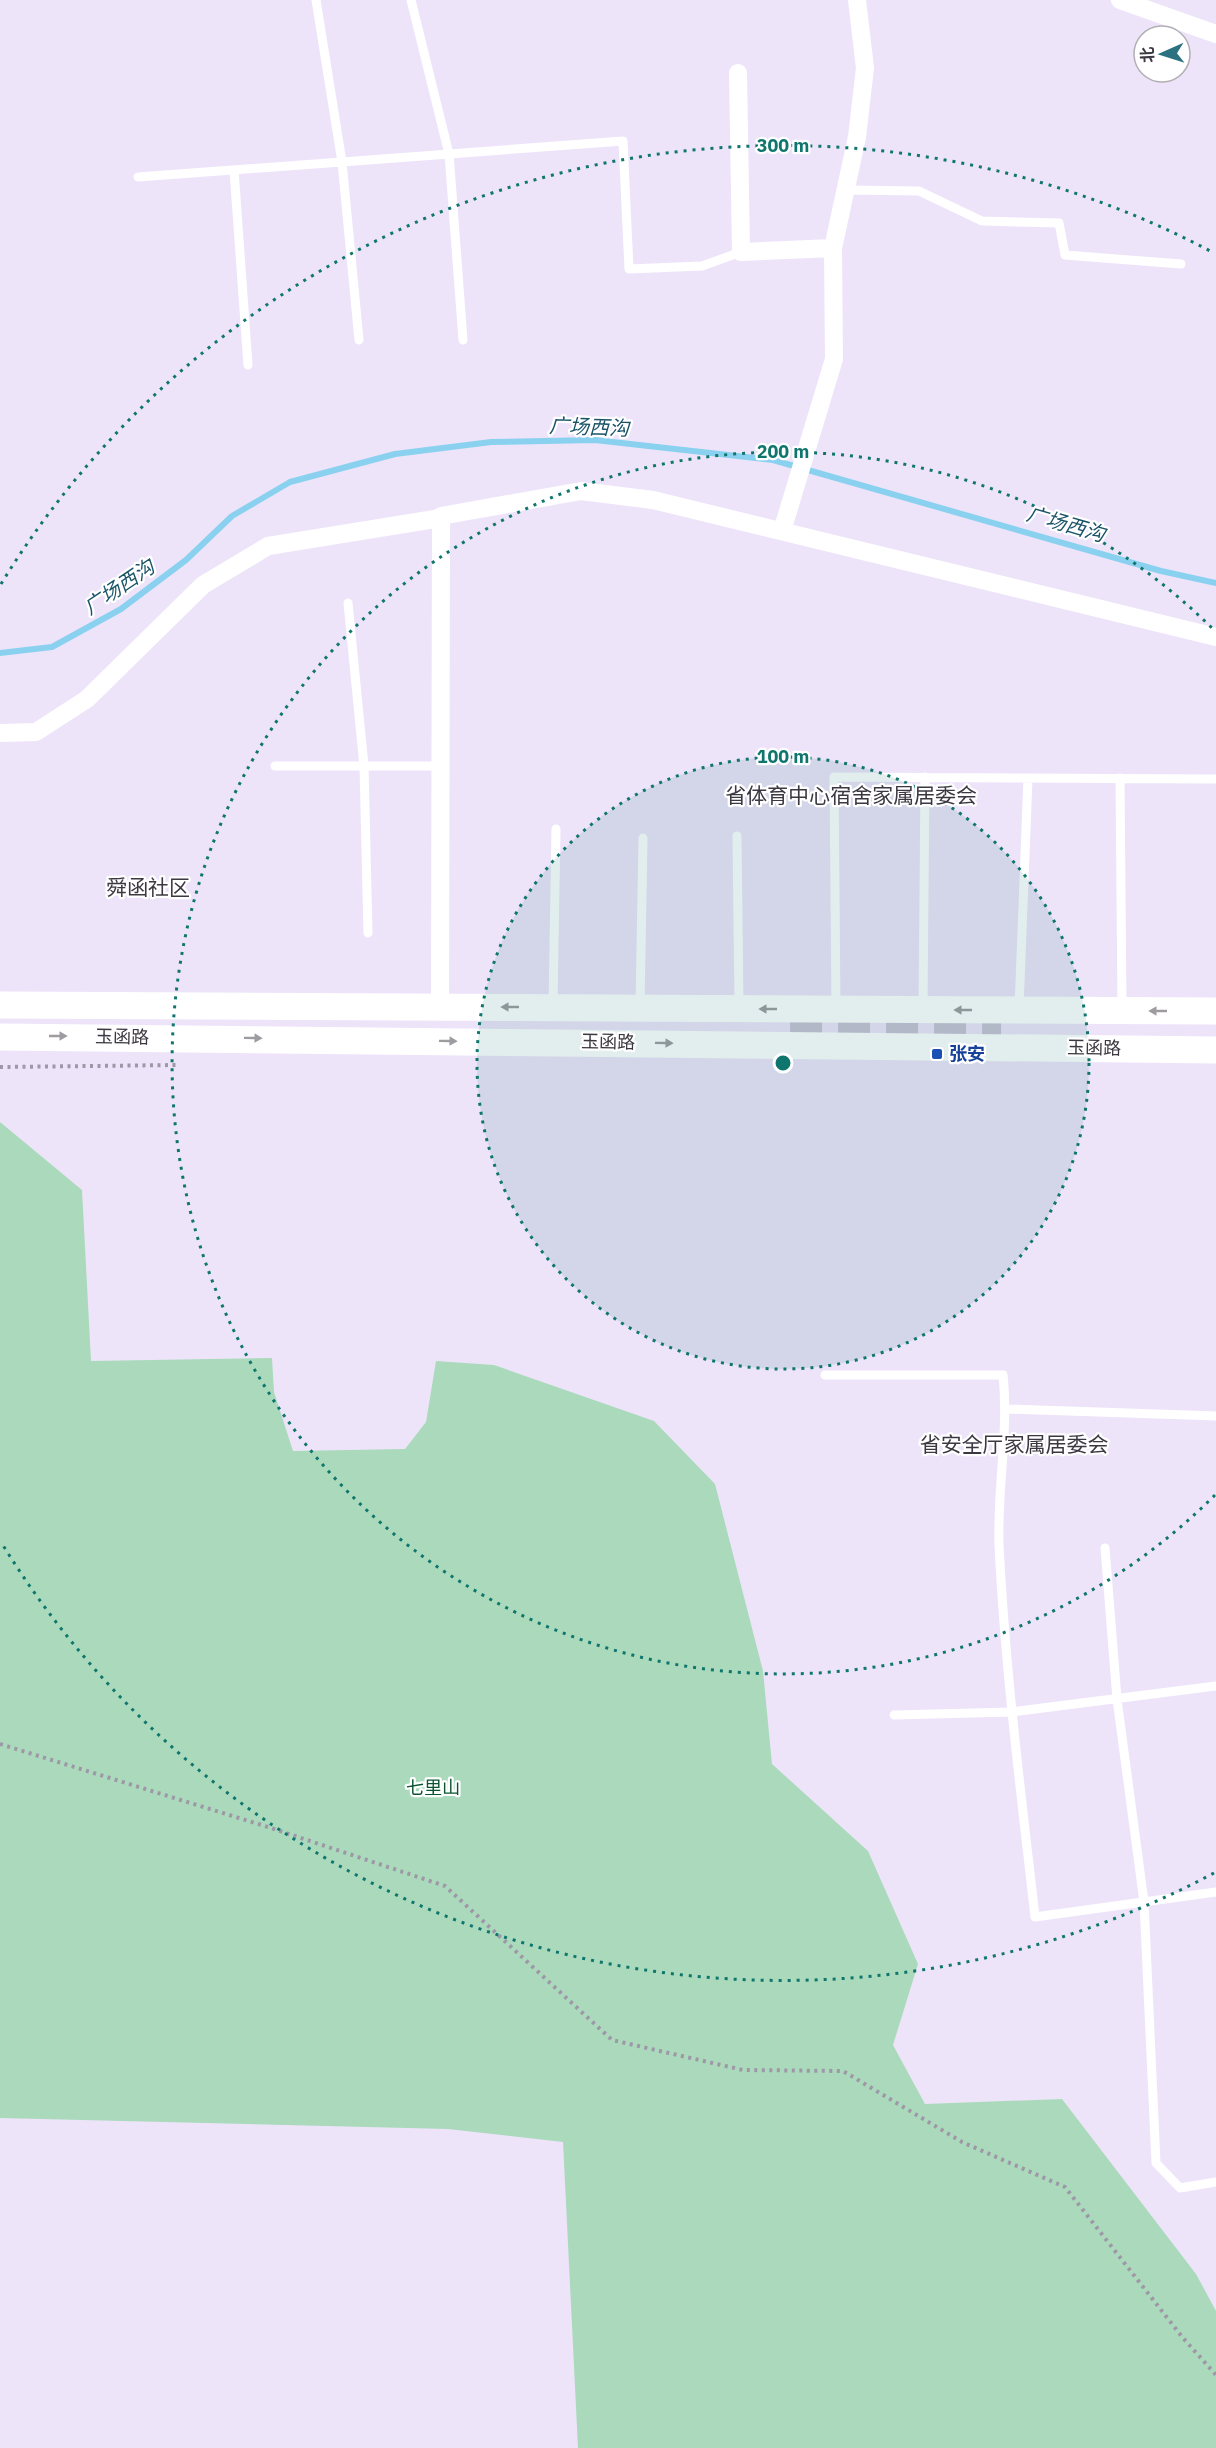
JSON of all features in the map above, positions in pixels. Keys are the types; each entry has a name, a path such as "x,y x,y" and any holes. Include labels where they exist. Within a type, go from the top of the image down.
{"main road":[{"name":"玉函路","path":"0,1005 1216,1011"},
{"name":"玉函路","path":"0,1036 1216,1050"}],"street":[{"path":"782,531 834,359 833,248 857,137 865,68 857,0"},
{"path":"1120,0 1216,34"},
{"path":"738,73 741,252 833,248"},
{"path":"440,1007 441,516 581,491 654,500 1216,637"},
{"path":"0,733 36,732 87,699 203,585 268,546 435,519"}],"lane":[{"path":"316,0 342,162 359,340"},
{"path":"411,0 449,154 463,340"},
{"path":"138,177 623,141 630,269 702,266 741,252"},
{"path":"234,170 248,364"},
{"path":"846,190 919,191 982,221 1059,224 1065,255 1181,264"},
{"path":"348,603 364,766 368,933"},
{"path":"275,766 440,766"},
{"path":"836,1009 834,777 1216,778 1216,789"},
{"path":"923,1010 925,777"},
{"path":"1019,1010 1028,778"},
{"path":"1120,778 1122,1011"},
{"path":"553,1007 556,829"},
{"path":"737,836 739,1009"},
{"path":"640,1008 643,838"},
{"path":"825,1375 1004,1375 1006,1409 999,1542 1011,1712 1035,1917 1216,1892"},
{"path":"1006,1409 1216,1416"},
{"path":"1105,1548 1117,1699 1144,1902 1156,2163 1180,2188 1216,2182"},
{"path":"894,1715 1011,1712 1216,1686"}],"path":[{"path":"0,1744 268,1827 445,1886 612,2040 742,2070 843,2071 962,2142 1065,2187 1183,2338 1216,2375"}],"green space":[{"name":"七里山","path":"0,1122 82,1190 91,1361 272,1358 274,1392 293,1451 405,1449 426,1422 436,1361 494,1365 654,1421 715,1484 763,1671 772,1764 868,1851 918,1964 893,2045 925,2104 1062,2099 1196,2274 1216,2311 1216,2448 578,2448 563,2142 448,2129 0,2118"}],"waterway":[{"name":"广场西沟","path":"0,653 52,647 121,609 186,560 232,516 290,482 395,454 491,442 595,440 773,460 1161,571 1216,583"}],"tunnel":[{"path":"790,1033 1001,1035"}],"place":[{"name":"张安","path":"937,1054"}],"district":[{"name":"省体育中心宿舍家属居委会","path":"851,796"},
{"name":"舜函社区","path":"148,888"},
{"name":"省安全厅家属居委会","path":"1014,1445"}]}
